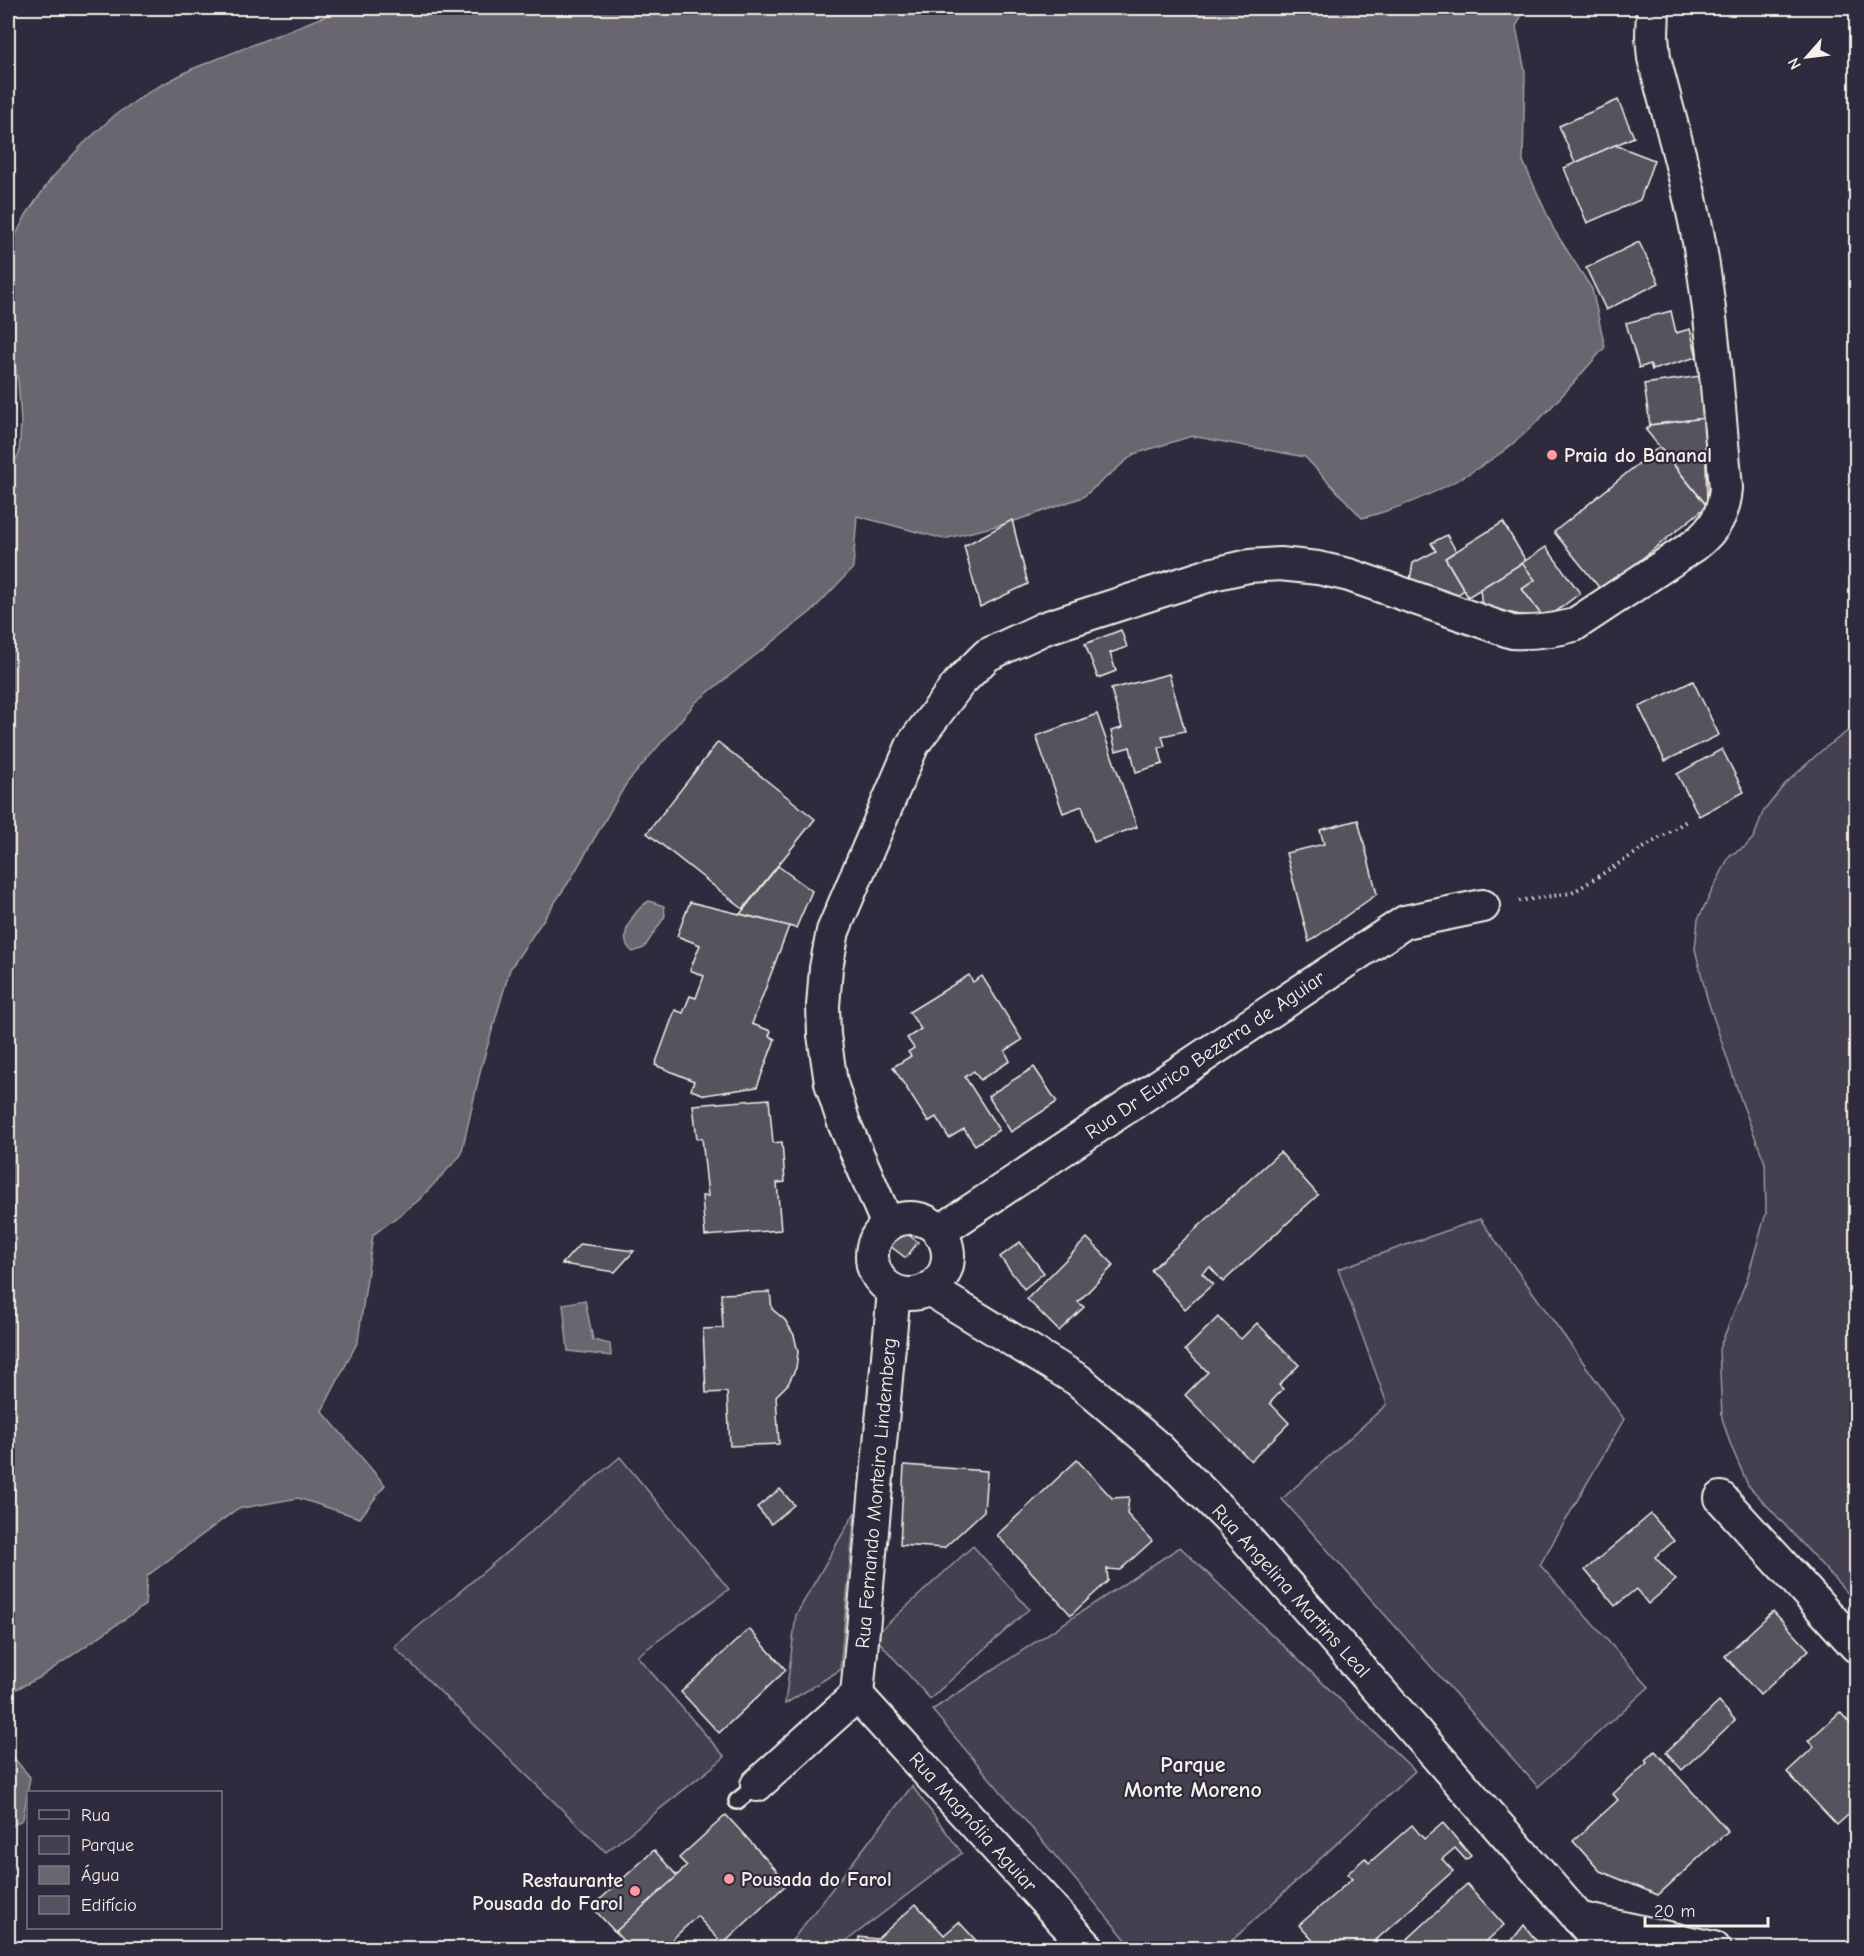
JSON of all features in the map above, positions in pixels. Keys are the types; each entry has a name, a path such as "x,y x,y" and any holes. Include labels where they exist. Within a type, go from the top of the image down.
{"street":[{"path":"888,1225 844,1123 831,1083 824,1035 823,1006 826,968 833,931 913,744 959,683 987,655 1045,628 1213,574 1249,566 1280,564 1318,568 1349,575 1512,632 1554,631 1574,625 1695,545 1709,534 1719,519 1725,504 1726,488 1714,349 1702,259 1689,191 1654,58 1653,8"},
{"name":"Rua Dr Eurico Bezerra de Aguiar","path":"939,1232 1406,922 1483,906"},
{"path":"906,1217 921,1219 939,1232 947,1248 947,1260 944,1272 929,1289 905,1294 882,1282 874,1270 872,1256 874,1242 882,1230 893,1221 906,1217"},
{"name":"Rua Angelina Martins Leal","path":"929,1289 1078,1380 1158,1448 1230,1520 1605,1948"},
{"name":"Rua Fernando Monteiro Lindemberg","path":"857,1695 894,1290"},
{"path":"1721,1498 1857,1646"},
{"path":"747,1793 857,1695"},
{"name":"Rua Magnólia Aguiar","path":"857,1695 1088,1948"},
{"path":"1578,1918 1714,1948"}],"path":[{"path":"1483,906 1572,893 1689,820"}],"green space":[{"path":"1856,725 1856,1602 1748,1485 1722,1418 1719,1349 1747,1279 1766,1213 1765,1163 1742,1103 1707,998 1695,949 1698,919 1730,855 1745,847 1754,837 1763,812 1785,784 1821,751"},
{"path":"1480,1219 1624,1419 1540,1565 1649,1687 1538,1787 1282,1499 1387,1404 1338,1269"},
{"path":"620,1457 729,1589 637,1656 725,1757 606,1852 394,1647"},
{"path":"855,1512 840,1670 785,1704 796,1615"},
{"path":"973,1546 1029,1609 930,1699 874,1636"},
{"path":"1180,1547 1415,1771 1224,1948 1133,1948 932,1710"},
{"path":"912,1786 962,1853 837,1948 786,1948"}],"water":[{"path":"345,8 1525,8 1516,27 1525,71 1523,161 1554,230 1592,289 1605,347 1539,420 1495,457 1431,494 1362,518 1305,457 1192,436 1134,454 1083,497 1012,522 944,539 857,516 853,568 812,611 696,702 626,784 570,880 510,969 481,1068 461,1155 418,1201 373,1235 358,1341 322,1411 385,1485 360,1518 298,1498 237,1509 147,1576 145,1605 39,1678 8,1693 8,471 19,454 21,422 18,380 8,332 8,251 26,215 51,179 82,145 115,115 152,90 192,69"},
{"path":"649,901 664,906 665,916 644,948 633,952 628,946 626,932 633,917"},
{"path":"585,1300 593,1340 610,1344 611,1356 568,1351 563,1304"},
{"path":"8,1751 30,1777 23,1819 8,1829"}],"building":[{"path":"1618,100 1634,137 1575,163 1559,126"},
{"path":"1615,145 1654,160 1640,200 1587,223 1564,168"},
{"path":"1639,242 1659,283 1606,310 1586,268"},
{"path":"1671,311 1676,333 1690,329 1697,357 1652,370 1650,364 1639,368 1626,323"},
{"path":"1700,376 1705,418 1650,425 1644,384"},
{"path":"1705,418 1707,506 1646,430 1650,425"},
{"path":"1659,447 1707,506 1602,591 1554,532"},
{"path":"1012,520 1028,584 980,607 964,546"},
{"path":"1503,522 1526,561 1468,597 1445,558"},
{"path":"1447,535 1456,551 1445,558 1464,590 1453,598 1409,585 1413,563 1436,551 1431,543"},
{"path":"1546,547 1580,593 1545,620 1522,589 1535,580 1522,563"},
{"path":"1522,563 1535,580 1522,589 1545,620 1482,607 1480,589"},
{"path":"1121,630 1127,647 1110,653 1116,671 1098,678 1085,644"},
{"path":"1169,674 1185,731 1162,736 1165,746 1159,748 1163,764 1136,772 1130,747 1116,751 1111,731 1122,728 1111,689"},
{"path":"1693,681 1719,735 1665,761 1639,707"},
{"path":"1097,714 1137,827 1094,842 1082,806 1063,813 1036,736"},
{"path":"718,742 815,819 743,909 647,833"},
{"path":"1722,749 1744,792 1699,816 1677,774"},
{"path":"1358,820 1377,894 1309,942 1286,853 1324,844 1320,830"},
{"path":"778,866 812,891 796,928 740,914"},
{"path":"690,902 789,926 752,1024 771,1031 769,1036 775,1039 757,1087 705,1095 691,1090 694,1081 655,1065 675,1010 683,1013 690,996 696,998 704,976 690,970 700,945 677,936"},
{"path":"969,975 973,982 982,976 1022,1040 1005,1051 1010,1061 980,1080 974,1071 965,1077 999,1130 975,1145 964,1129 949,1138 936,1117 928,1122 893,1067 911,1056 908,1052 914,1048 907,1038 921,1029 909,1012"},
{"path":"1034,1067 1057,1102 1011,1132 988,1096"},
{"path":"769,1099 773,1143 782,1142 785,1182 777,1183 781,1230 705,1236 702,1196 708,1196 702,1138 697,1139 693,1105"},
{"path":"1280,1152 1318,1195 1223,1282 1210,1267 1202,1273 1213,1284 1185,1309 1151,1270"},
{"path":"902,1230 918,1242 906,1258 890,1246"},
{"path":"1087,1238 1114,1265 1078,1302 1084,1307 1059,1331 1027,1299"},
{"path":"1020,1242 1044,1273 1024,1289 1000,1257"},
{"path":"580,1244 634,1251 615,1272 562,1264"},
{"path":"770,1292 772,1309 785,1320 794,1335 798,1352 796,1368 788,1384 776,1396 779,1444 730,1446 727,1392 706,1393 703,1329 723,1328 721,1294"},
{"path":"1218,1317 1241,1339 1257,1323 1299,1365 1279,1385 1283,1389 1270,1403 1289,1423 1251,1461 1185,1395 1208,1372 1185,1350"},
{"path":"1077,1460 1112,1498 1129,1497 1127,1514 1152,1541 1120,1570 1107,1569 1108,1581 1071,1615 997,1535"},
{"path":"904,1465 987,1471 984,1511 944,1548 900,1545"},
{"path":"780,1489 794,1505 771,1524 757,1507"},
{"path":"1651,1514 1674,1541 1655,1557 1676,1580 1648,1604 1636,1589 1615,1606 1585,1570"},
{"path":"1773,1611 1809,1650 1760,1695 1725,1656"},
{"path":"749,1629 786,1670 719,1733 681,1692"},
{"path":"1719,1702 1735,1720 1682,1770 1666,1752"},
{"path":"1840,1712 1856,1730 1856,1808 1837,1825 1787,1772 1814,1747 1808,1741"},
{"path":"1655,1751 1728,1831 1658,1895 1600,1871 1573,1841 1618,1800 1613,1794 1647,1763 1645,1760"},
{"name":"Pousada do Farol","path":"726,1815 788,1883 723,1944 697,1916 663,1948 630,1948 615,1932 687,1866 679,1858"},
{"path":"1443,1823 1471,1856 1466,1860 1455,1848 1442,1859 1453,1871 1367,1948 1311,1948 1316,1944 1299,1925 1352,1879 1347,1874 1365,1858 1369,1863 1412,1825 1424,1839"},
{"name":"Restaurante Pousada do Farol","path":"654,1850 677,1876 615,1932 592,1907"},
{"path":"1467,1884 1504,1925 1479,1948 1398,1948"},
{"path":"916,1904 944,1935 959,1922 983,1948 858,1948 859,1937 877,1939"},
{"path":"1524,1925 1542,1948 1506,1948"}],"place":[{"name":"Praia do Bananal","path":"1552,455"},
{"name":"Pousada do Farol","path":"729,1879"},
{"name":"Restaurante Pousada do Farol","path":"635,1891"}],"district":[{"name":"Parque Monte Moreno","path":"1193,1778"}]}
